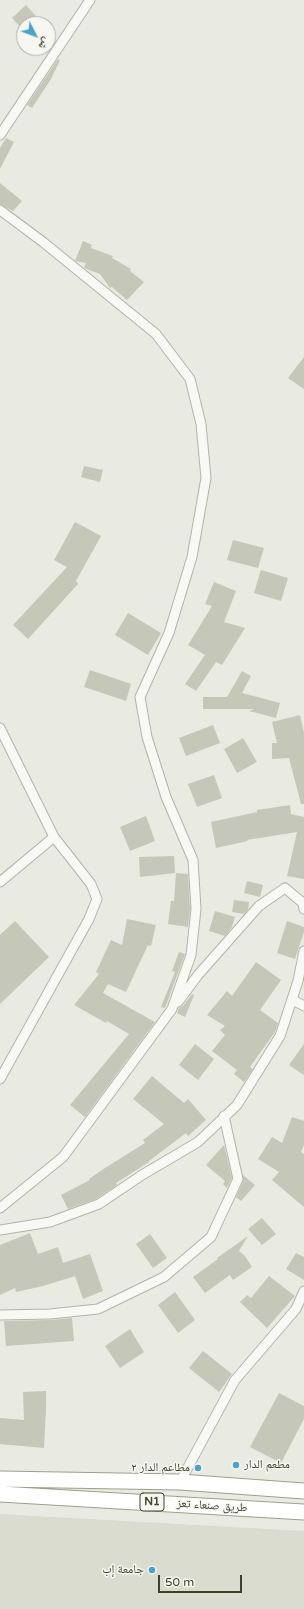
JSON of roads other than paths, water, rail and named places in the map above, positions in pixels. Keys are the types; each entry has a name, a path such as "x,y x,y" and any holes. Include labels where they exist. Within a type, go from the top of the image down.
{"highway":[{"name":"طريق صنعاء تعز","path":"0,1479 180,1482 304,1491"},
{"path":"175,1503 180,1482"},
{"name":"طريق صنعاء تعز","path":"0,1494 175,1503 304,1512"}],"street":[{"path":"0,135 90,0"},
{"path":"0,210 43,242 156,334 190,379 201,424 206,478 192,557 169,633 140,697 149,745 166,797 193,860 196,909 191,955 172,1009"},
{"path":"0,728 54,837 91,884 96,899 89,919 0,1079"},
{"path":"0,882 54,837"},
{"path":"0,1208 63,1157 198,974 259,906 285,888 303,902 304,909"},
{"path":"0,1230 50,1222 99,1204 142,1175 198,1142 237,1105 280,1036 293,1000 304,950"},
{"path":"293,1000 304,1006"},
{"path":"0,1315 50,1314 98,1309 164,1277 211,1237 238,1179 224,1116"},
{"path":"180,1482 235,1380 296,1309 304,1291"}],"place":[{"name":"مطعم الدار","path":"236,1465"},
{"name":"مطاعم الدار ٢","path":"198,1468"},
{"name":"جامعة إب","path":"152,1570"}]}
